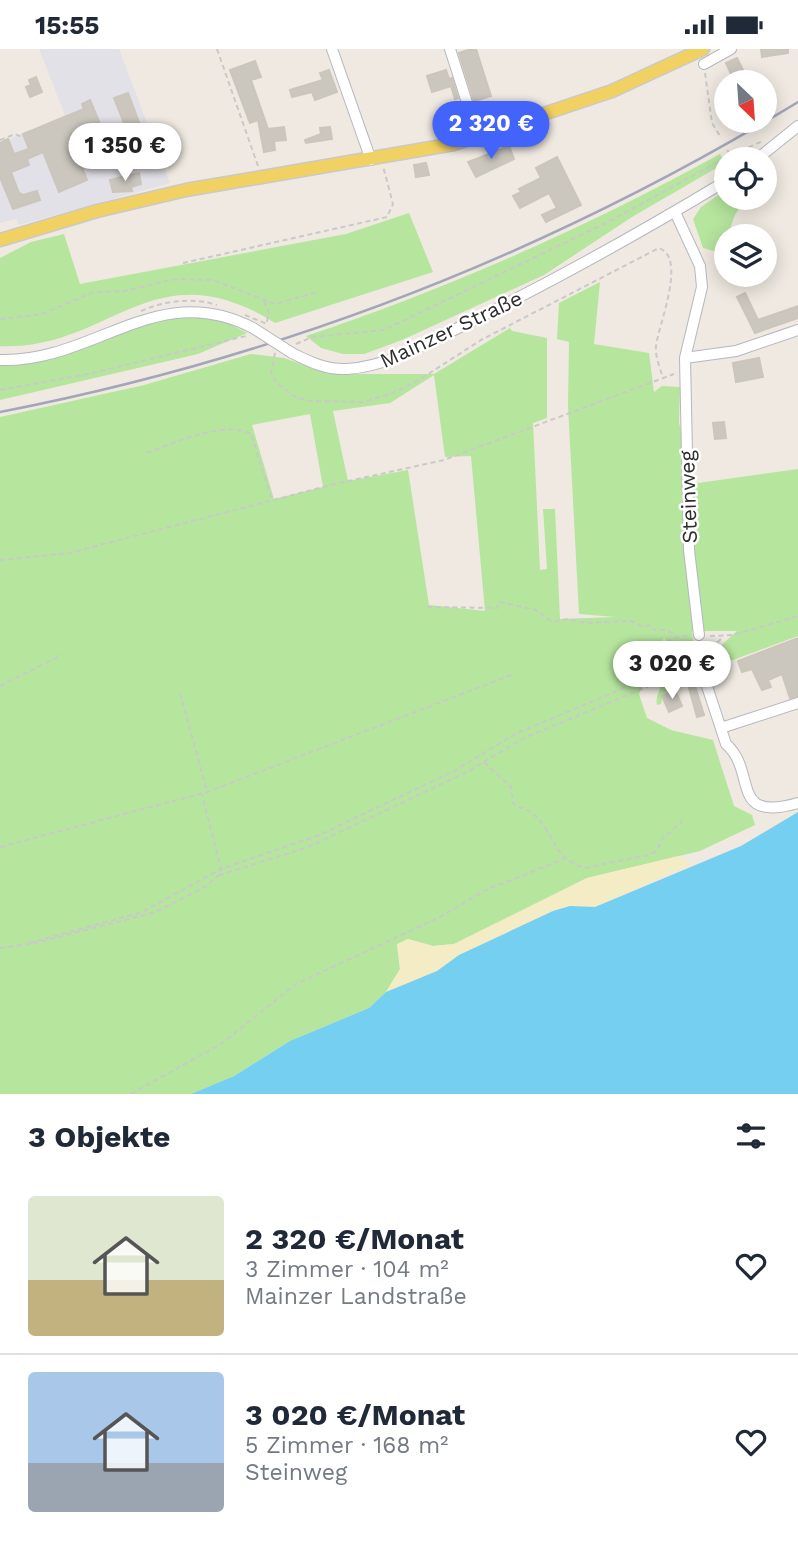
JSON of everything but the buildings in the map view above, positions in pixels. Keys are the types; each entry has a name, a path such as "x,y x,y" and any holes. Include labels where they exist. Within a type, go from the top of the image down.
{"main road":[{"path":"0,240 169,193 376,159 478,137 612,91 703,49"}],"street":[{"path":"332,49 376,159"},
{"path":"450,49 478,137"},
{"path":"704,64 731,49"},
{"path":"772,147 798,126"},
{"name":"Mainzer Straße","path":"0,360 51,355 141,319 177,311 223,315 289,351 329,369 373,365 411,351 527,293 714,188"},
{"name":"Steinweg","path":"675,212 700,266 702,287 685,358 689,549 699,635"},
{"path":"685,358 736,351 798,330"},
{"path":"702,674 726,744 733,751 746,791 756,803 772,810 798,803"},
{"path":"721,728 798,703"}],"path":[{"path":"217,49 259,167"},
{"path":"704,64 712,123 720,137"},
{"path":"0,140 15,134 22,137"},
{"path":"750,147 766,140"},
{"path":"183,263 387,217 393,204 376,159"},
{"path":"289,351 312,337 384,330 606,223 714,164"},
{"path":"274,354 271,374 276,382 292,395 308,401 363,402 391,394 419,380 481,339 659,248 666,251 671,261 670,291 656,349 663,378"},
{"path":"0,319 42,314 94,292 125,291 175,279 213,280 275,304 318,292"},
{"path":"0,390 88,373 252,332 268,320 268,307 264,300"},
{"path":"0,560 69,553 444,460 536,423 663,378 685,373"},
{"path":"148,453 201,432 244,430 251,434 272,501"},
{"path":"428,607 497,608 500,602 536,610 552,622 568,619 586,623 631,621 678,636"},
{"path":"29,943 142,912 173,898 221,869 319,835 454,771 515,734 644,677 663,642 678,636 724,637 798,617"},
{"path":"0,948 118,924 156,912 206,887 219,876 306,848 484,761 524,738 678,673 701,658 724,637"},
{"path":"0,686 62,655"},
{"path":"0,847 207,792 513,674"},
{"path":"180,693 207,792"},
{"path":"484,761 512,787 513,803 516,807 531,812 564,859 585,868 601,862 648,855 657,851 662,839 683,821"},
{"path":"202,793 221,869 219,876"},
{"path":"131,1094 221,1044 296,984 440,917 486,890 564,859"}],"shaded area":[{"path":"39,49 119,49 170,183 19,225 16,219 0,223 0,143 65,115"}],"green space":[{"path":"714,157 714,169 632,217 544,275 402,340 364,354 343,354 321,348 306,336 465,277 569,231"},
{"path":"714,198 714,210 738,210 732,224 714,224 714,251 703,248 693,219 701,207"},
{"path":"409,213 433,272 275,323 233,302 196,295 163,298 133,307 72,334 38,343 0,346 0,258 31,242 64,234 80,284 346,234"},
{"path":"600,282 594,344 649,353 654,392 662,386 680,387 679,422 691,484 798,469 798,636 722,664 715,651 737,631 692,631 697,681 663,694 661,704 657,705 661,682 660,658 666,642 664,638 639,694 647,718 671,730 713,740 734,806 752,815 755,825 700,851 587,878 454,944 433,946 407,939 397,945 400,969 386,992 369,1008 290,1041 234,1076 191,1094 0,1094 0,417 144,385 251,354 284,358 330,374 434,374 510,328 512,331 547,338 547,418 533,423 540,570 547,569 543,509 555,509 560,619 616,617 579,614 568,406 569,342 557,339 559,303","holes":["434,375 445,457 471,456 485,611 429,605 408,470 348,481 333,411 390,403","310,414 323,487 274,499 252,425"]},
{"path":"192,316 226,322 247,333 198,354 0,400 0,365 51,360 151,322"}],"sand":[{"path":"679,856 692,864 595,907 570,906 553,911 459,955 437,971 386,992 400,969 397,944 408,939 433,946 454,944 587,878"}],"water":[{"path":"798,812 798,1094 191,1094 234,1076 290,1041 369,1008 386,992 437,971 459,955 553,911 570,906 595,907 741,846"}],"railway":[{"path":"0,412 106,389 210,361 413,293 512,252 609,206 798,102"}]}
